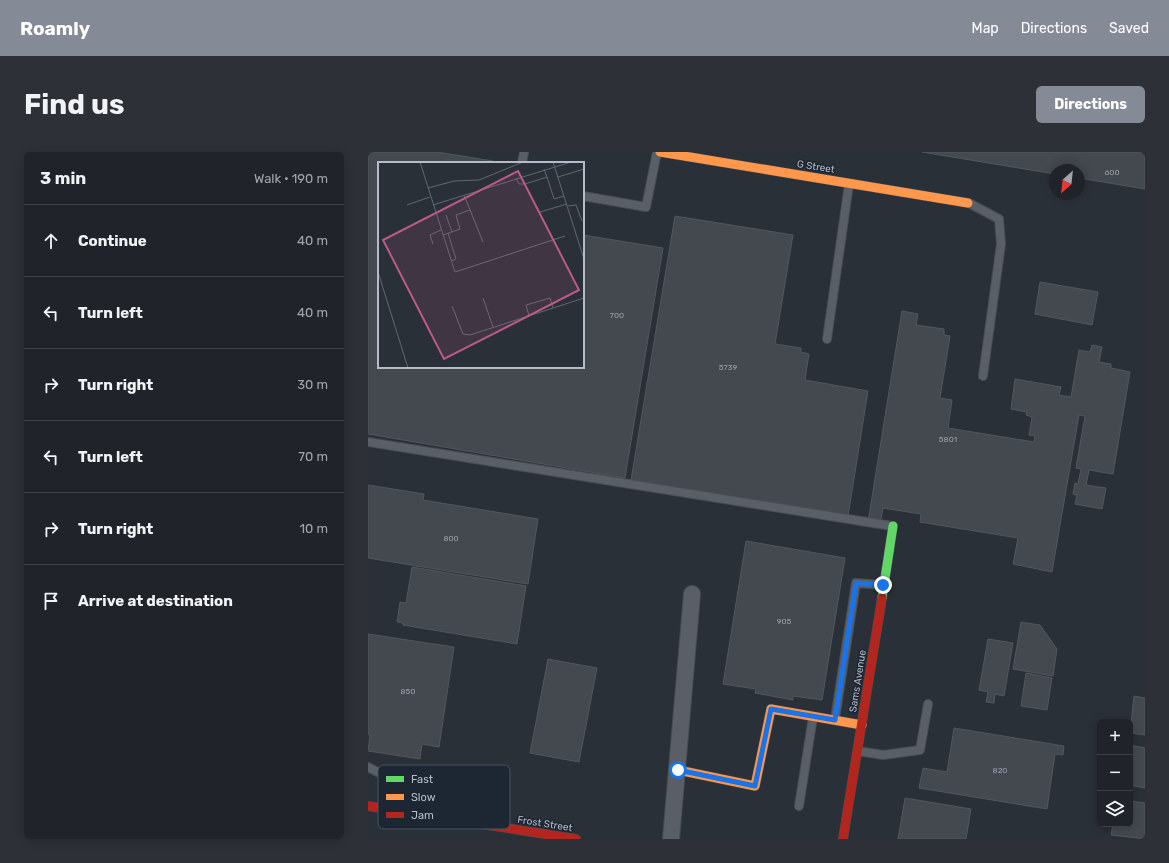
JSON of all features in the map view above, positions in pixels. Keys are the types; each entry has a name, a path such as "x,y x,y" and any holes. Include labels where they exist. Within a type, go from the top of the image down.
{"street":[{"name":"G Street","path":"660,152 968,202"},
{"name":"Sams Avenue","path":"843,839 893,526"},
{"path":"671,839 692,594"},
{"path":"678,770 755,786 771,709 862,725"},
{"name":"Frost Street","path":"368,806 378,807"},
{"name":"Frost Street","path":"510,828 576,839"}],"lane":[{"path":"522,162 524,152"},
{"path":"584,196 646,207 657,152"},
{"path":"827,339 849,183"},
{"path":"968,202 999,219 1001,244 983,376"},
{"path":"368,442 893,526"},
{"path":"835,720 856,583 883,585"},
{"path":"857,751 882,755 920,750 928,704"},
{"path":"799,806 813,716"},
{"path":"368,767 378,772"}],"building":[{"path":"368,152 437,152 493,161 378,162 378,368 584,368 584,235 663,248 625,478 368,434"},
{"path":"922,152 1145,152 1145,189 1085,179 1085,164 1049,164 1049,173"},
{"path":"675,216 793,235 775,344 801,348 801,352 809,354 805,380 868,391 848,516 631,480"},
{"path":"1040,282 1098,292 1092,325 1035,314"},
{"path":"902,311 918,314 916,325 944,329 944,335 950,336 940,398 952,400 948,428 1034,442 1035,436 1029,435 1032,417 1026,415 1027,412 1011,409 1015,379 1061,387 1059,395 1071,397 1079,350 1090,352 1092,345 1102,347 1099,362 1111,364 1111,368 1130,372 1113,474 1089,470 1086,485 1106,488 1102,509 1075,504 1077,495 1073,494 1075,483 1078,484 1081,469 1076,468 1085,416 1079,415 1052,572 1013,564 1018,538 920,522 921,514 883,508 880,524 868,522"},
{"path":"368,485 424,494 423,500 538,519 528,584 368,558"},
{"path":"746,541 845,558 822,700 793,696 793,700 755,693 756,689 723,684"},
{"path":"412,567 526,586 517,644 403,625 403,623 397,622 400,602 406,603"},
{"path":"1021,622 1040,625 1057,649 1053,676 1013,669"},
{"path":"368,634 454,647 439,747 422,744 420,759 368,751 370,735 368,734"},
{"path":"988,639 1013,643 1004,696 995,694 994,703 986,702 988,692 979,690"},
{"path":"548,659 597,668 579,762 530,753"},
{"path":"1026,673 1052,678 1047,710 1021,706"},
{"path":"1134,696 1145,698 1145,735 1133,733 1133,719 1132,719"},
{"path":"954,728 1064,746 1063,755 1055,754 1047,809 919,788 923,768 947,772"},
{"path":"1133,746 1145,748 1145,788 1133,786"},
{"path":"905,798 971,809 966,839 898,839"},
{"path":"1133,801 1145,803 1145,839 1111,835 1112,827 1133,827"}],"traffic: fast":[{"path":"882,598 893,526"}],"traffic: slow":[{"path":"660,152 968,203"},
{"path":"678,770 755,786 771,709 862,725"}],"traffic: jam":[{"path":"843,839 882,598"},
{"path":"368,806 378,808"},
{"path":"510,829 576,839"}],"route":[{"path":"678,770 755,786 771,709 835,720 856,583 883,585"}]}
